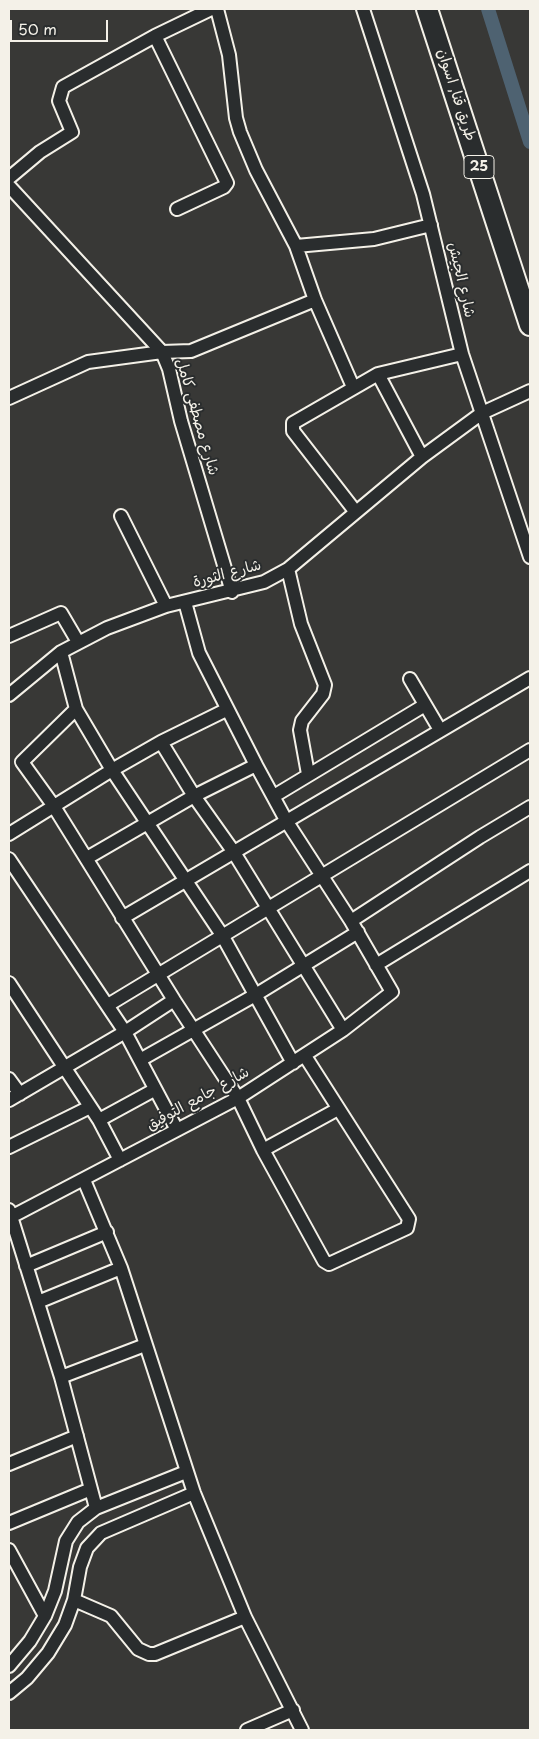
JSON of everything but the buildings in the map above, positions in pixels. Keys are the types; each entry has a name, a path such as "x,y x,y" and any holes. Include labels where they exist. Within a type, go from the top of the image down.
{"highway":[{"name":"طريق قنا, اسوان","path":"427,9 530,325"}],"street":[{"path":"9,178 40,152 72,132 59,101 63,87 155,36 211,9"},
{"path":"217,9 229,55 236,118 240,132 256,170 296,246 315,300 353,387"},
{"name":"شارع الجيش","path":"363,9 431,225 462,354 530,557"},
{"path":"155,36 227,183 224,188 177,209"},
{"name":"شارع مصطفى كامل","path":"9,186 162,352 169,369 181,421 232,592"},
{"path":"296,246 374,239 431,225"},
{"path":"9,398 88,362 162,352 191,351 315,300"},
{"path":"355,511 291,427 293,423 378,374 462,354"},
{"path":"378,374 422,456"},
{"name":"شارع الثورة","path":"9,695 61,652 78,642 136,616 166,606 232,592 264,582 288,570 355,511 422,456 482,413 528,392"},
{"path":"121,516 166,606"},
{"path":"288,570 301,624 325,684 323,694 302,721 300,730 308,774"},
{"path":"185,602 199,653 226,710 287,822 355,926 376,965 530,871"},
{"path":"9,636 61,613 78,642"},
{"path":"61,652 76,708 146,823 222,935 257,994 293,1063"},
{"path":"410,678 440,730"},
{"path":"122,918 530,678"},
{"path":"274,796 425,705"},
{"path":"76,708 22,762 53,805 122,918 238,1098 263,1150 327,1264 407,1228 408,1216 305,1056"},
{"path":"9,834 53,805 161,742 226,710"},
{"path":"161,742 194,796 233,851 268,906 343,1030"},
{"path":"108,1005 268,906 530,750"},
{"path":"87,858 194,796 256,766"},
{"path":"140,1060 257,994 480,837 530,807"},
{"path":"9,859 125,1032 154,1090 177,1130"},
{"name":"شارع جامع التوفيق","path":"10,1215 84,1180 238,1098 305,1056 343,1030 392,992 376,965"},
{"path":"9,983 99,1120 120,1160"},
{"path":"9,1079 14,1097 125,1032 174,1000"},
{"path":"99,1120 154,1090"},
{"path":"9,1147 90,1107"},
{"path":"263,1150 338,1109"},
{"path":"84,1180 121,1268 194,1493 245,1617 302,1730"},
{"path":"10,1215 61,1377 96,1508"},
{"path":"26,1266 107,1232"},
{"path":"38,1302 121,1268"},
{"path":"61,1377 145,1345"},
{"path":"9,1464 77,1436"},
{"path":"9,1666 30,1641 45,1616 55,1591 66,1541 78,1522 96,1508 186,1472"},
{"path":"9,1523 91,1489"},
{"path":"9,1693 27,1678 48,1653 65,1625 74,1600 80,1567 87,1548 101,1533 194,1493"},
{"path":"9,1550 45,1616"},
{"path":"74,1600 111,1616 138,1649 150,1654 155,1654 245,1617"},
{"path":"247,1730 293,1710"}],"waterway":[{"path":"488,9 530,142"}]}
